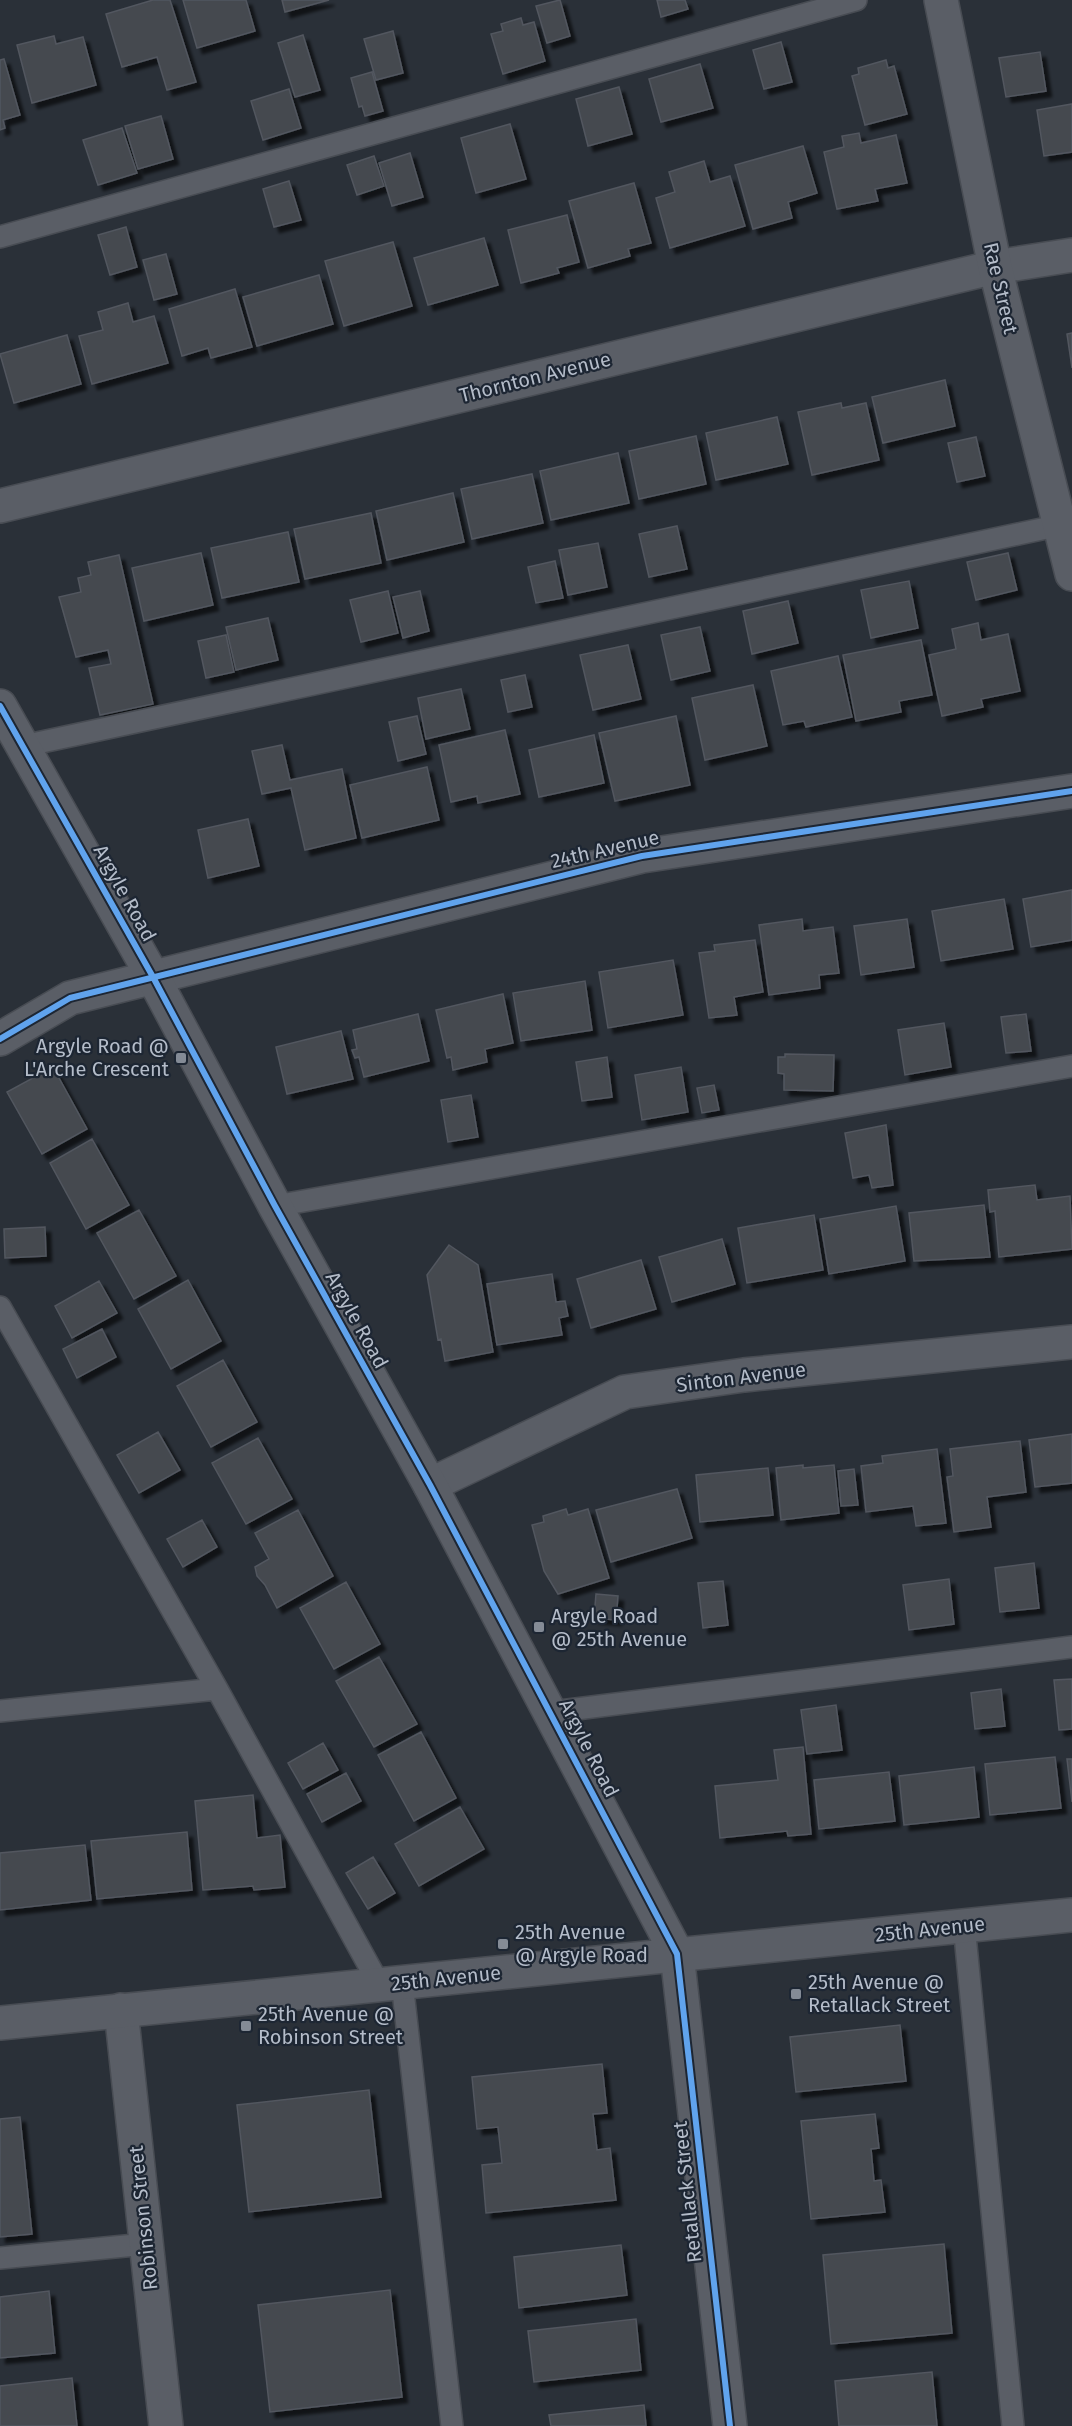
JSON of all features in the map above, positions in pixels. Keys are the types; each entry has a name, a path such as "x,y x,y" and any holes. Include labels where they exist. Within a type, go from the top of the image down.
{"street":[{"name":"Rae Street","path":"941,0 994,267 1065,524 1072,574"},
{"name":"Thornton Avenue","path":"0,506 994,267 1072,255"},
{"name":"Argyle Road","path":"0,706 153,977 275,1206 430,1485 552,1712 677,1954"},
{"name":"24th Avenue","path":"0,1039 70,998 642,856 1072,790"},
{"name":"Sinton Avenue","path":"430,1485 625,1392 744,1375 1072,1342"},
{"name":"25th Avenue","path":"0,2022 1072,1915"},
{"name":"Retallack Street","path":"677,1954 730,2426"},
{"name":"Robinson Street","path":"121,2010 166,2426"}],"lane":[{"path":"0,237 856,0"},
{"path":"23,746 1065,524"},
{"path":"275,1206 1072,1066"},
{"path":"2,1318 391,1983 452,2426"},
{"path":"552,1712 1072,1647"},
{"path":"0,1711 217,1689"},
{"path":"964,1925 1013,2426"},
{"path":"0,2258 146,2244"}],"building":[{"path":"153,0 170,0 196,82 167,90 157,57 122,67 106,14"},
{"path":"183,0 246,0 255,31 197,48"},
{"path":"282,0 329,0 285,12"},
{"path":"560,0 570,36 547,43 536,6"},
{"path":"657,0 685,0 688,9 661,17"},
{"path":"521,18 523,25 534,22 545,61 503,74 491,34 503,31 501,24"},
{"path":"393,31 403,73 376,80 364,39"},
{"path":"303,35 320,90 295,97 278,43"},
{"path":"54,36 56,44 83,37 96,85 32,103 17,45"},
{"path":"781,42 792,82 764,89 753,50"},
{"path":"1040,52 1046,91 1006,97 999,58"},
{"path":"4,59 20,115 3,120 5,128 0,130 0,60"},
{"path":"886,60 888,68 894,66 907,114 865,125 852,76 859,74 858,68"},
{"path":"700,64 713,108 661,122 649,79"},
{"path":"372,72 383,111 365,116 362,106 359,107 351,78"},
{"path":"619,87 632,134 588,146 576,99"},
{"path":"289,89 301,128 263,140 251,101"},
{"path":"1072,104 1072,152 1044,156 1037,110"},
{"path":"161,116 173,159 138,169 125,126"},
{"path":"510,124 526,179 476,193 461,138"},
{"path":"122,128 137,173 98,185 83,140"},
{"path":"859,133 861,143 896,135 907,183 875,189 878,201 837,209 824,152 844,147 842,136"},
{"path":"803,146 817,193 788,202 792,218 753,229 735,165"},
{"path":"410,153 423,197 392,206 379,163"},
{"path":"374,156 384,186 357,195 347,165"},
{"path":"704,161 710,182 730,176 745,226 670,248 656,198 675,192 669,172"},
{"path":"289,181 301,220 274,227 263,189"},
{"path":"634,183 651,243 628,249 630,256 588,268 569,201"},
{"path":"567,215 579,262 557,268 559,273 521,283 508,230"},
{"path":"126,227 137,267 110,275 98,235"},
{"path":"484,238 498,285 428,305 414,258"},
{"path":"393,242 412,306 344,326 325,261"},
{"path":"166,254 177,294 154,300 143,260"},
{"path":"319,275 333,324 257,346 243,297"},
{"path":"235,289 252,347 211,358 208,348 182,356 169,309"},
{"path":"128,303 133,322 154,316 168,363 92,384 79,336 103,330 98,312"},
{"path":"1072,333 1072,368 1067,334"},
{"path":"67,335 81,384 14,403 0,354"},
{"path":"945,380 955,426 883,443 872,397"},
{"path":"841,403 842,408 866,403 879,460 812,475 798,412"},
{"path":"777,417 788,464 716,480 706,433"},
{"path":"696,436 706,484 639,499 629,451"},
{"path":"976,437 985,476 957,482 948,443"},
{"path":"618,453 629,503 551,520 540,471"},
{"path":"532,474 543,523 472,539 461,489"},
{"path":"453,493 464,542 387,560 376,511"},
{"path":"371,513 381,563 305,579 294,529"},
{"path":"677,526 687,569 649,577 639,534"},
{"path":"288,532 299,582 222,598 211,548"},
{"path":"598,543 607,587 568,595 559,550"},
{"path":"201,553 213,605 144,621 132,568"},
{"path":"1008,553 1017,590 976,600 967,562"},
{"path":"119,555 153,704 100,715 89,668 111,664 108,650 76,657 59,597 81,592 78,578 91,575 88,562"},
{"path":"555,561 563,598 536,603 528,567"},
{"path":"909,581 918,628 871,638 861,590"},
{"path":"388,591 398,633 361,642 350,600"},
{"path":"420,591 429,631 403,638 393,597"},
{"path":"788,601 798,643 752,654 743,611"},
{"path":"268,618 278,660 236,670 226,627"},
{"path":"978,623 981,640 1008,634 1020,691 981,699 983,707 942,716 929,655 956,649 952,629"},
{"path":"700,627 710,671 671,680 661,635"},
{"path":"226,635 234,672 206,678 198,641"},
{"path":"921,640 932,695 899,701 901,712 856,721 843,655"},
{"path":"628,645 641,699 593,710 580,655"},
{"path":"838,656 852,717 806,727 804,721 783,725 771,671"},
{"path":"525,675 532,707 508,712 501,680"},
{"path":"753,685 767,746 705,760 692,698"},
{"path":"461,689 470,729 426,739 418,698"},
{"path":"417,716 426,754 398,761 389,722"},
{"path":"676,716 690,785 615,801 599,733"},
{"path":"505,730 520,794 478,803 477,796 451,802 439,745"},
{"path":"594,735 604,783 539,797 529,750"},
{"path":"282,745 290,780 342,769 356,838 305,850 291,788 262,794 252,751"},
{"path":"427,767 439,820 362,838 350,785"},
{"path":"248,819 259,866 208,878 198,830"},
{"path":"1072,890 1072,940 1031,947 1023,899"},
{"path":"1004,899 1013,949 941,961 932,911"},
{"path":"802,919 803,931 833,927 839,973 819,975 820,988 769,995 759,925"},
{"path":"907,919 914,967 861,975 854,926"},
{"path":"755,940 763,992 734,997 737,1015 709,1018 699,953 715,951 714,945"},
{"path":"673,960 683,1015 608,1028 599,972"},
{"path":"585,981 592,1030 521,1041 513,993"},
{"path":"503,994 513,1043 485,1049 487,1062 453,1070 451,1057 447,1058 436,1010"},
{"path":"418,1014 429,1061 364,1077 359,1057 355,1058 352,1050 357,1049 353,1030"},
{"path":"1026,1014 1031,1051 1006,1053 1001,1017"},
{"path":"944,1023 951,1067 905,1075 898,1030"},
{"path":"341,1031 353,1079 287,1094 276,1047"},
{"path":"785,1054 834,1055 833,1091 784,1090 784,1074 778,1073 778,1057 785,1057"},
{"path":"607,1057 612,1097 582,1101 576,1062"},
{"path":"53,1067 87,1129 42,1154 7,1092"},
{"path":"681,1067 688,1112 642,1120 635,1075"},
{"path":"714,1085 719,1110 702,1113 697,1088"},
{"path":"471,1095 478,1137 448,1142 441,1100"},
{"path":"886,1125 893,1185 872,1188 869,1175 853,1178 845,1133"},
{"path":"92,1139 129,1205 86,1229 50,1163"},
{"path":"1035,1185 1037,1200 1070,1196 1072,1249 999,1257 995,1211 990,1212 988,1190"},
{"path":"984,1205 990,1257 914,1261 909,1213"},
{"path":"896,1206 905,1261 829,1274 820,1219"},
{"path":"139,1210 176,1276 134,1299 97,1233"},
{"path":"814,1215 823,1270 747,1283 738,1228"},
{"path":"45,1227 46,1256 5,1258 4,1229"},
{"path":"722,1239 735,1284 672,1302 659,1257"},
{"path":"449,1245 478,1265 493,1352 445,1361 441,1339 438,1340 427,1275"},
{"path":"641,1260 656,1309 591,1328 577,1279"},
{"path":"552,1274 556,1302 565,1301 568,1316 559,1318 562,1335 497,1345 487,1284"},
{"path":"188,1280 221,1341 171,1369 138,1309"},
{"path":"99,1281 117,1313 72,1338 55,1306"},
{"path":"102,1329 116,1357 77,1378 63,1349"},
{"path":"223,1360 257,1422 211,1447 177,1386"},
{"path":"158,1432 180,1470 139,1493 117,1455"},
{"path":"1072,1434 1072,1483 1035,1487 1029,1440"},
{"path":"258,1438 292,1499 246,1524 212,1463"},
{"path":"1020,1441 1026,1492 987,1497 991,1527 954,1532 947,1477 953,1476 950,1449"},
{"path":"937,1449 946,1523 916,1526 913,1506 866,1512 861,1466 883,1463 882,1456"},
{"path":"803,1465 803,1468 834,1465 839,1513 781,1520 776,1468"},
{"path":"768,1468 773,1515 700,1522 696,1475"},
{"path":"854,1469 858,1505 841,1506 838,1471"},
{"path":"677,1489 692,1538 611,1562 596,1510"},
{"path":"566,1509 568,1515 588,1509 609,1578 558,1594 544,1571 532,1525 544,1522 543,1516"},
{"path":"298,1510 333,1576 277,1608 265,1585 257,1576 255,1567 269,1559 255,1533"},
{"path":"202,1520 217,1547 183,1567 167,1539"},
{"path":"1034,1563 1039,1608 1000,1612 995,1568"},
{"path":"949,1579 954,1624 909,1630 903,1585"},
{"path":"723,1581 728,1625 703,1628 698,1583"},
{"path":"346,1582 380,1644 334,1669 300,1608"},
{"path":"596,1594 618,1596 616,1620 594,1618"},
{"path":"379,1657 417,1724 374,1747 336,1681"},
{"path":"1072,1679 1072,1729 1059,1730 1054,1680"},
{"path":"1001,1689 1005,1726 975,1729 971,1693"},
{"path":"836,1705 842,1750 807,1754 801,1710"},
{"path":"421,1732 456,1798 414,1821 378,1755"},
{"path":"323,1743 338,1770 303,1789 288,1763"},
{"path":"803,1747 811,1834 788,1836 787,1831 720,1838 715,1786 778,1780 774,1750"},
{"path":"1055,1757 1061,1808 990,1815 985,1764"},
{"path":"1067,1759 1072,1759 1072,1802"},
{"path":"974,1767 979,1817 904,1825 899,1776"},
{"path":"889,1772 895,1821 819,1829 814,1780"},
{"path":"346,1773 361,1801 322,1822 307,1794"},
{"path":"253,1795 257,1838 280,1835 285,1887 254,1890 253,1886 203,1890 195,1801"},
{"path":"460,1807 484,1849 419,1886 395,1844"},
{"path":"187,1832 192,1890 97,1899 91,1841"},
{"path":"85,1845 91,1900 0,1910 0,1853"},
{"path":"373,1857 395,1893 368,1909 346,1873"},
{"path":"900,2025 906,2081 796,2092 790,2037"},
{"path":"602,2064 607,2113 593,2114 597,2150 610,2148 616,2200 486,2213 482,2165 502,2163 498,2127 477,2129 472,2077"},
{"path":"369,2090 381,2197 249,2212 237,2105"},
{"path":"875,2114 879,2148 871,2149 874,2181 881,2180 885,2212 811,2219 801,2121"},
{"path":"20,2117 32,2234 0,2237 0,2119"},
{"path":"944,2244 952,2333 831,2344 823,2255"},
{"path":"621,2245 627,2295 519,2308 514,2257"},
{"path":"390,2290 402,2397 270,2412 258,2305"},
{"path":"49,2291 55,2353 0,2358 0,2297"},
{"path":"636,2319 641,2370 534,2382 528,2331"},
{"path":"932,2372 937,2426 839,2426 835,2381"},
{"path":"72,2378 77,2426 0,2426 0,2386"},
{"path":"644,2405 646,2426 551,2426 549,2415"}],"cycle path":[{"path":"0,706 153,977 275,1206 430,1485 677,1954 730,2426"},
{"path":"0,1039 70,998 642,856 1072,791"}],"place":[{"name":"Argyle Road @ L'Arche Crescent","path":"181,1058"},
{"name":"Argyle Road @ 25th Avenue","path":"539,1627"},
{"name":"25th Avenue @ Argyle Road","path":"503,1944"},
{"name":"25th Avenue @ Retallack Street","path":"796,1994"},
{"name":"25th Avenue @ Robinson Street","path":"246,2026"}]}
